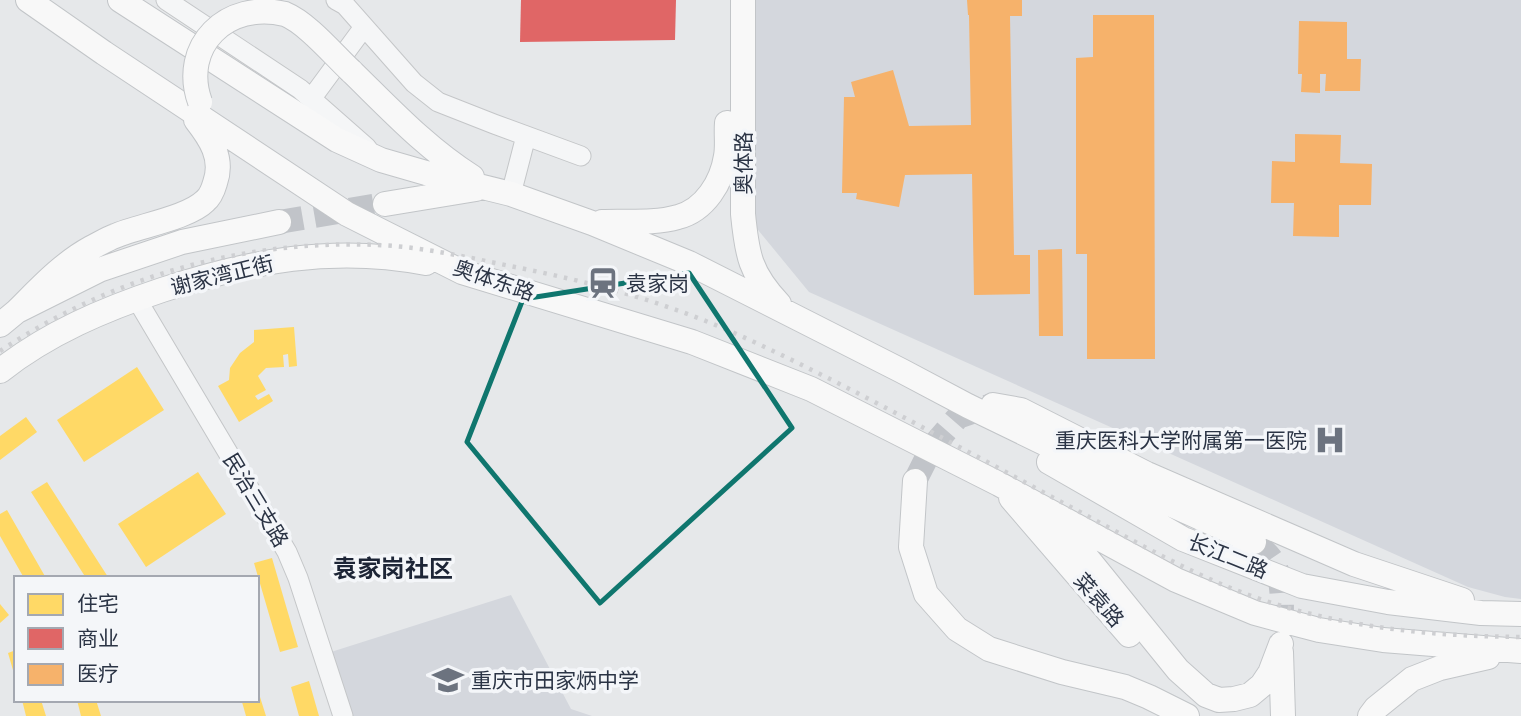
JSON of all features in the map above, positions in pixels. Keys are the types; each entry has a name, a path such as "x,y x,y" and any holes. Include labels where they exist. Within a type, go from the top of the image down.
{"main road":[{"path":"28,0 104,53 192,104"},
{"path":"120,0 337,140 381,160 511,194 592,223 689,263 968,406 1254,542"},
{"name":"奥体路","path":"592,223 664,220 682,216 699,206 711,194 726,155 727,0"},
{"name":"奥体路","path":"743,0 743,214 747,250 759,280 786,313"},
{"path":"9,318 59,270 88,250 115,236 183,213 206,201 213,191 218,163 215,149 192,104 197,54 218,23 247,10 272,10 302,24 421,140 447,162 487,187"},
{"name":"奥体东路","path":"192,104 219,128 347,214 462,272 692,342 799,384 999,484"},
{"path":"385,204 487,187"},
{"name":"谢家湾正街","path":"9,318 99,270 182,242 279,222"},
{"name":"谢家湾正街","path":"0,372 52,336 92,316 136,298 223,271 267,262 358,255 395,257 462,272"},
{"path":"993,405 1021,410 1147,474 1354,564 1512,614"},
{"name":"长江二路","path":"968,406 1049,461 1184,539 1302,586 1388,602 1512,614"},
{"path":"915,481 911,547 926,594 957,629 989,649 1062,672 1125,687 1187,716"},
{"name":"长江二路","path":"999,484 1176,580 1255,612 1319,629 1383,640 1516,652"},
{"name":"菜袁路","path":"999,484 1198,716"},
{"path":"1051,513 1178,670 1206,695 1219,700 1250,695 1262,685 1270,673 1281,644 1283,716"},
{"path":"1370,716 1412,679 1440,668 1516,652"}],"street":[{"path":"166,0 300,89 381,160"},
{"path":"336,0 345,5 414,82 438,102 581,156"},
{"path":"311,99 364,27"},
{"path":"511,194 526,136"},
{"name":"民治三支路","path":"136,298 287,552 343,716"}],"highlighted area":[{"path":"689,273 792,428 600,603 467,442 523,299"}],"shaded area":[{"name":"重庆医科大学附属第一医院","path":"755,0 1521,0 1521,599 1468,587 809,292 754,225"},
{"name":"重庆市田家炳中学","path":"511,595 571,709 592,716 352,716 331,652"}],"building: 住宅":[{"path":"294,327 297,366 289,367 288,354 283,355 284,367 266,368 258,376 266,390 255,396 258,400 269,394 273,401 239,422 218,386 229,380 230,368 240,353 254,342 254,330"},
{"path":"137,367 164,410 84,462 57,420"},
{"path":"26,417 37,432 0,460 0,436"},
{"path":"198,472 226,514 146,567 118,524"},
{"path":"47,482 107,576 85,576 31,492"},
{"path":"7,510 45,576 23,576 0,536 0,514"},
{"path":"272,558 298,647 280,652 254,563"},
{"path":"0,604 9,615 0,623"},
{"path":"14,651 14,674 8,653"},
{"path":"309,681 319,716 299,716 291,687"},
{"path":"259,697 266,716 246,716 242,702 259,702"},
{"path":"22,702 42,702 46,716 26,716"},
{"path":"78,702 97,702 101,716 81,716"}],"building: 商业":[{"path":"521,0 676,0 675,40 520,42"}],"building: 医疗":[{"path":"967,0 1022,0 1022,16 1010,16 1014,255 1030,255 1030,294 974,295 972,174 905,175 899,207 856,199 857,193 842,193 844,97 855,97 851,82 893,70 909,126 971,125"},
{"path":"1093,15 1154,15 1155,359 1087,359 1087,254 1076,254 1076,58 1093,57"},
{"path":"1299,21 1347,22 1347,59 1361,59 1360,91 1325,91 1326,74 1320,74 1320,93 1301,92 1302,74 1298,74"},
{"path":"1295,134 1341,135 1340,163 1372,164 1371,205 1339,205 1339,237 1293,236 1294,203 1271,203 1272,161 1295,162"},
{"path":"1062,249 1063,336 1039,336 1038,250"}],"tunnel":[{"path":"279,222 385,204"},
{"path":"915,481 932,447 958,417 992,405"},
{"path":"1254,542 1271,559 1280,580 1281,640"}],"railway":[{"path":"0,351 87,302 133,283 229,256 328,245 396,246 447,253 609,289 665,306 722,328 881,405 1175,563 1268,602 1339,620 1411,631 1521,637"}],"place":[{"name":"袁家岗","path":"603,283"},
{"name":"重庆医科大学附属第一医院","path":"1330,440"},
{"name":"重庆市田家炳中学","path":"448,680"}],"district":[{"name":"袁家岗社区","path":"393,568"}]}
